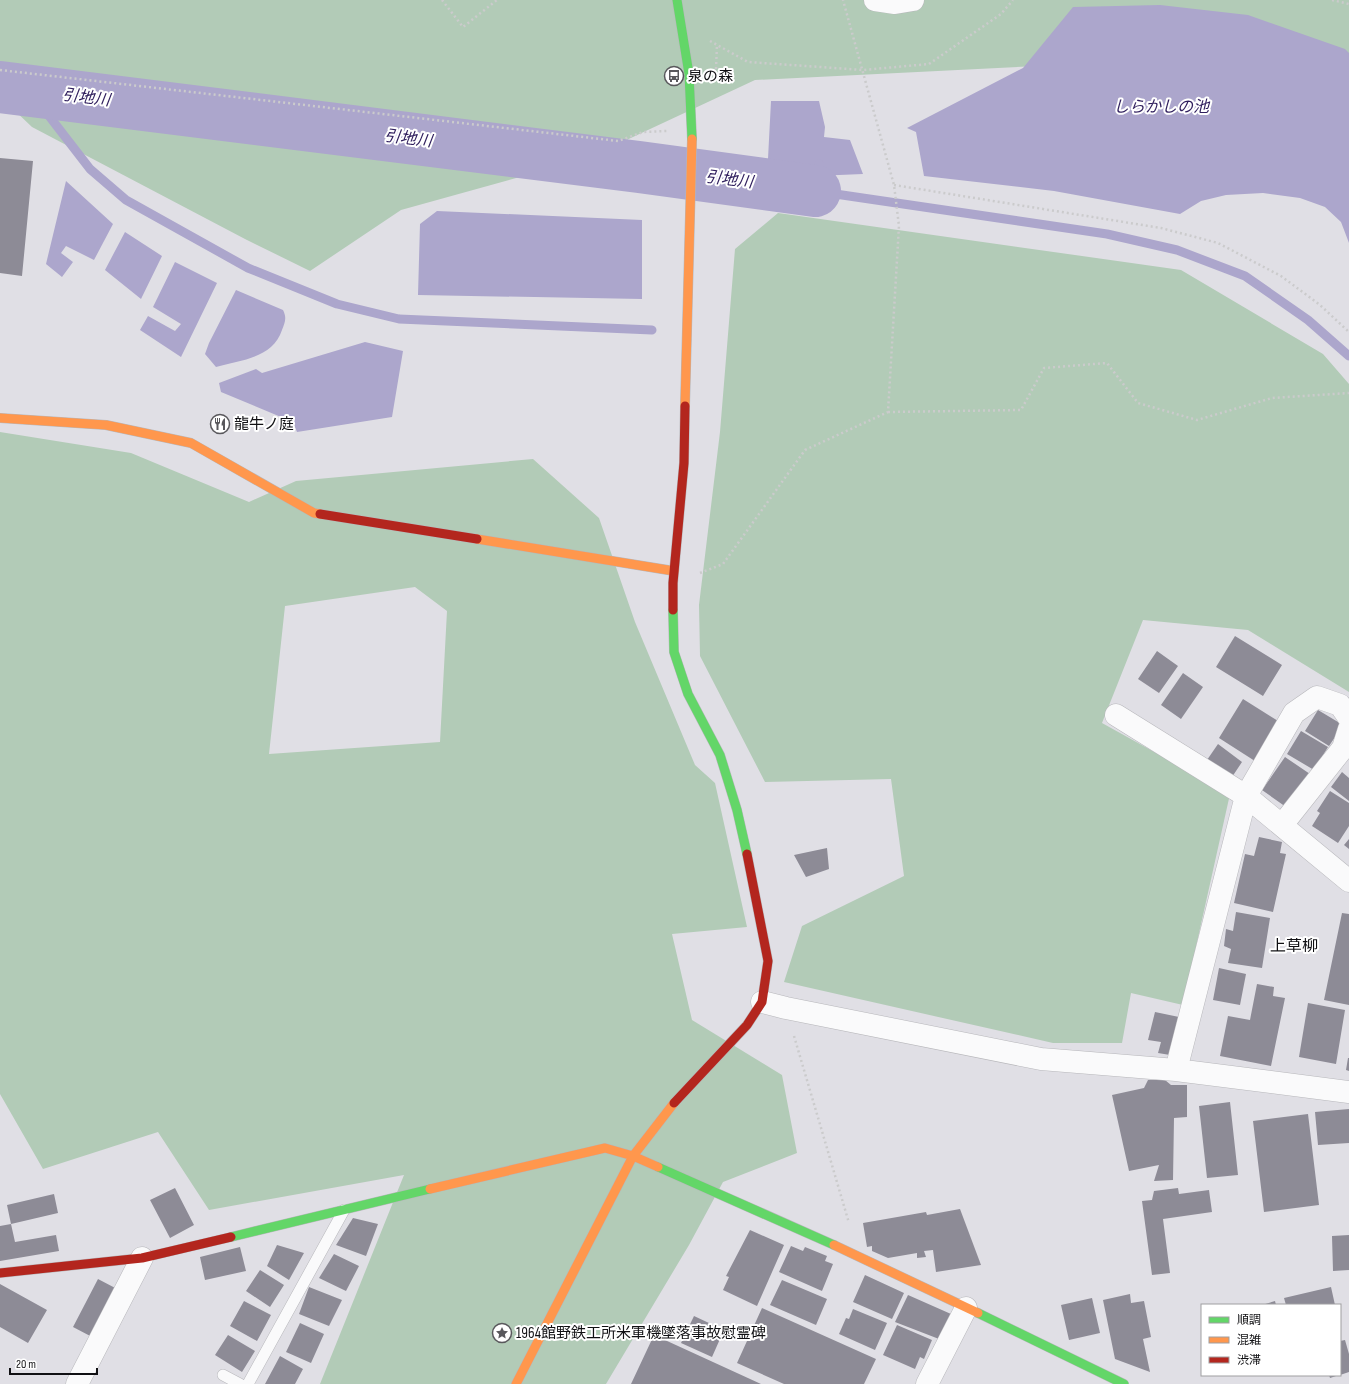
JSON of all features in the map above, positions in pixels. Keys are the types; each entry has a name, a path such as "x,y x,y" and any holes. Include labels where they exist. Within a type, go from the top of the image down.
{"street":[{"path":"516,1384 633,1156 665,1112 747,1025 762,1002 768,961 754,883 737,810 720,755 688,694 674,652 672,583 684,463 692,150 689,74 677,0"},
{"path":"875,0 895,3 913,0"},
{"path":"0,418 106,425 191,443 314,513 674,571"},
{"path":"1176,1070 1246,796 1294,713 1317,697 1340,705 1349,718"},
{"path":"1116,715 1246,796 1349,881"},
{"path":"1282,825 1342,748 1349,729"},
{"path":"762,1002 1041,1059 1176,1070 1349,1092"},
{"path":"0,1273 142,1258 605,1148 633,1156 859,1256 1124,1384"},
{"path":"77,1384 142,1258"},
{"path":"927,1384 966,1308"}],"lane":[{"path":"248,1384 344,1210"},
{"path":"223,1374 240,1384"}],"path":[{"path":"442,0 463,28 497,0"},
{"path":"843,0 894,185 899,226 888,412"},
{"path":"682,25 748,62 863,70 929,64 1001,14 1013,0"},
{"path":"1332,0 1349,4"},
{"path":"0,70 618,140 643,132 671,131"},
{"path":"894,185 1162,228 1218,243 1281,276 1320,305 1349,332"},
{"path":"672,583 723,564 805,450 888,412 1022,410 1044,368 1107,363 1138,403 1197,420 1272,398 1349,393"},
{"path":"786,1008 859,1256"}],"green space":[{"path":"0,0 1349,0 1349,118 1059,65 755,80 588,158 401,210 310,271 245,239 32,127 12,108 0,104"},
{"path":"778,213 1181,270 1323,354 1349,384 1349,692 1248,630 1143,620 1102,723 1230,794 1183,1005 1131,993 1122,1043 1053,1043 784,982 802,926 904,876 891,779 765,782 700,656 699,605 720,432 735,249"},
{"path":"0,432 131,453 249,502 296,481 533,459 599,518 635,622 695,765 715,783 747,927 672,934 692,1020 782,1075 797,1153 723,1182 689,1245 606,1384 320,1384 404,1175 209,1210 158,1132 43,1169 0,1094","holes":["415,587 447,611 440,742 269,754 285,606"]}],"water":[{"name":"しらかしの池","path":"1160,5 1248,15 1345,49 1349,53 1349,243 1341,222 1325,207 1300,198 1263,193 1226,195 1201,201 1180,214 1054,191 924,176 916,132 907,128 1023,68 1073,7"},
{"path":"771,101 819,101 825,127 824,137 850,140 863,174 767,178"},
{"path":"66,181 113,224 94,260 66,246 61,253 73,262 62,277 46,264"},
{"path":"437,211 642,220 642,299 418,295 420,224"},
{"path":"125,232 162,256 141,299 105,270"},
{"path":"175,262 217,283 181,357 140,330 148,316 175,331 181,324 153,307"},
{"path":"236,290 283,310 285,322 278,339 264,352 245,360 216,367 205,354"},
{"path":"365,342 403,351 392,417 297,432 293,422 221,392 219,383 256,369 262,373"}],"building":[{"path":"0,158 33,161 22,276 0,273"},
{"path":"1235,636 1282,665 1263,696 1216,667"},
{"path":"1157,651 1178,666 1159,693 1138,679"},
{"path":"1183,673 1203,687 1181,719 1161,705"},
{"path":"1243,699 1283,724 1258,763 1219,738"},
{"path":"1318,710 1343,725 1329,746 1305,731"},
{"path":"1301,731 1328,747 1314,770 1287,754"},
{"path":"1218,744 1242,762 1232,777 1207,760"},
{"path":"1285,757 1310,774 1286,807 1262,790"},
{"path":"1342,772 1349,778 1349,801 1331,787"},
{"path":"1330,791 1349,803 1349,826 1338,843 1312,826 1320,813 1317,811"},
{"path":"1259,837 1282,842 1280,853 1286,854 1273,912 1234,903 1245,854 1254,856"},
{"path":"1349,839 1349,849 1344,845"},
{"path":"827,848 829,869 806,877 794,855"},
{"path":"1236,912 1270,918 1262,968 1228,963 1231,949 1224,946 1226,929 1233,931"},
{"path":"1342,913 1349,914 1349,1005 1324,1000"},
{"path":"1219,968 1246,974 1240,1005 1213,1000"},
{"path":"1257,984 1274,987 1273,996 1285,998 1271,1066 1220,1056 1228,1016 1250,1020"},
{"path":"1308,1003 1345,1010 1336,1064 1299,1057"},
{"path":"1155,1012 1179,1017 1170,1055 1158,1053 1161,1042 1148,1040"},
{"path":"1349,1058 1349,1071 1346,1070"},
{"path":"1148,1080 1165,1080 1171,1085 1187,1085 1187,1117 1174,1118 1173,1180 1154,1181 1159,1165 1129,1171 1112,1095 1144,1088"},
{"path":"1230,1102 1238,1175 1207,1178 1199,1106"},
{"path":"1349,1109 1349,1143 1318,1145 1315,1112"},
{"path":"1308,1114 1319,1205 1264,1212 1253,1121"},
{"path":"175,1188 194,1225 170,1238 150,1200"},
{"path":"1178,1188 1179,1194 1209,1190 1212,1212 1163,1219 1170,1273 1152,1275 1142,1201 1152,1200 1154,1191"},
{"path":"54,1194 58,1213 11,1224 7,1205"},
{"path":"960,1209 981,1265 936,1272 933,1250 924,1251 926,1257 917,1258 917,1253 888,1258 872,1251 872,1246 867,1247 863,1223 926,1212 927,1215"},
{"path":"353,1218 378,1224 366,1256 336,1245"},
{"path":"11,1224 15,1242 56,1235 59,1251 0,1261 0,1226"},
{"path":"750,1230 784,1245 757,1306 723,1290 729,1277 726,1276"},
{"path":"1349,1235 1349,1270 1333,1271 1332,1236"},
{"path":"277,1245 304,1253 289,1280 267,1266"},
{"path":"791,1246 803,1251 805,1247 827,1256 825,1261 833,1264 822,1291 779,1272"},
{"path":"240,1247 246,1271 205,1280 200,1257"},
{"path":"334,1254 359,1266 346,1291 319,1278"},
{"path":"260,1270 284,1285 270,1307 246,1291"},
{"path":"865,1275 904,1293 892,1319 853,1302"},
{"path":"98,1279 119,1290 94,1338 73,1327"},
{"path":"782,1280 827,1299 816,1325 770,1305"},
{"path":"0,1284 47,1310 28,1343 0,1327"},
{"path":"309,1287 342,1300 329,1326 299,1314"},
{"path":"1331,1287 1335,1304 1286,1304 1284,1298"},
{"path":"1130,1294 1131,1303 1144,1301 1151,1337 1143,1339 1150,1372 1115,1359 1103,1300"},
{"path":"908,1295 951,1314 939,1339 895,1322"},
{"path":"1092,1298 1100,1333 1069,1340 1061,1305"},
{"path":"244,1301 271,1315 257,1341 230,1326"},
{"path":"1275,1301 1276,1304 1265,1304"},
{"path":"762,1308 876,1359 864,1384 784,1384 737,1363"},
{"path":"853,1309 887,1323 875,1350 839,1334 846,1318 849,1319"},
{"path":"694,1316 724,1330 712,1357 681,1343"},
{"path":"300,1323 324,1334 311,1363 286,1352"},
{"path":"897,1325 932,1340 924,1359 920,1357 915,1369 883,1355"},
{"path":"228,1335 255,1351 242,1372 215,1355"},
{"path":"654,1335 761,1384 631,1384"},
{"path":"1345,1340 1349,1354 1349,1372 1341,1375 1341,1341"},
{"path":"280,1356 303,1369 295,1384 265,1384"}],"waterway":[{"name":"引地川","path":"0,87 639,167 815,191"},
{"path":"29,90 90,169 126,200 248,268 337,304 399,319 652,330"},
{"path":"819,164 815,191 1107,234 1177,250 1245,276 1308,320 1349,356"}],"traffic: fast":[{"path":"677,0 689,74 692,139"},
{"path":"673,610 674,652 688,694 720,755 737,810 747,854"},
{"path":"658,1167 834,1245"},
{"path":"231,1237 430,1189"},
{"path":"978,1313 1124,1384"}],"traffic: slow":[{"path":"685,406 692,139"},
{"path":"0,418 106,425 191,443 314,513 320,514"},
{"path":"477,539 674,571"},
{"path":"516,1384 633,1156 674,1103"},
{"path":"430,1189 605,1148 633,1156 658,1167"},
{"path":"834,1245 978,1313"}],"traffic: jam":[{"path":"673,610 673,583 684,463 685,406"},
{"path":"320,514 477,539"},
{"path":"674,1103 747,1025 762,1002 768,961 747,854"},
{"path":"0,1273 142,1258 231,1237"}],"place":[{"name":"泉の森","path":"674,76"},
{"name":"龍牛ノ庭","path":"220,424"},
{"name":"1964館野鉄工所米軍機墜落事故慰霊碑","path":"502,1333"}],"district":[{"name":"上草柳","path":"1294,946"}]}
